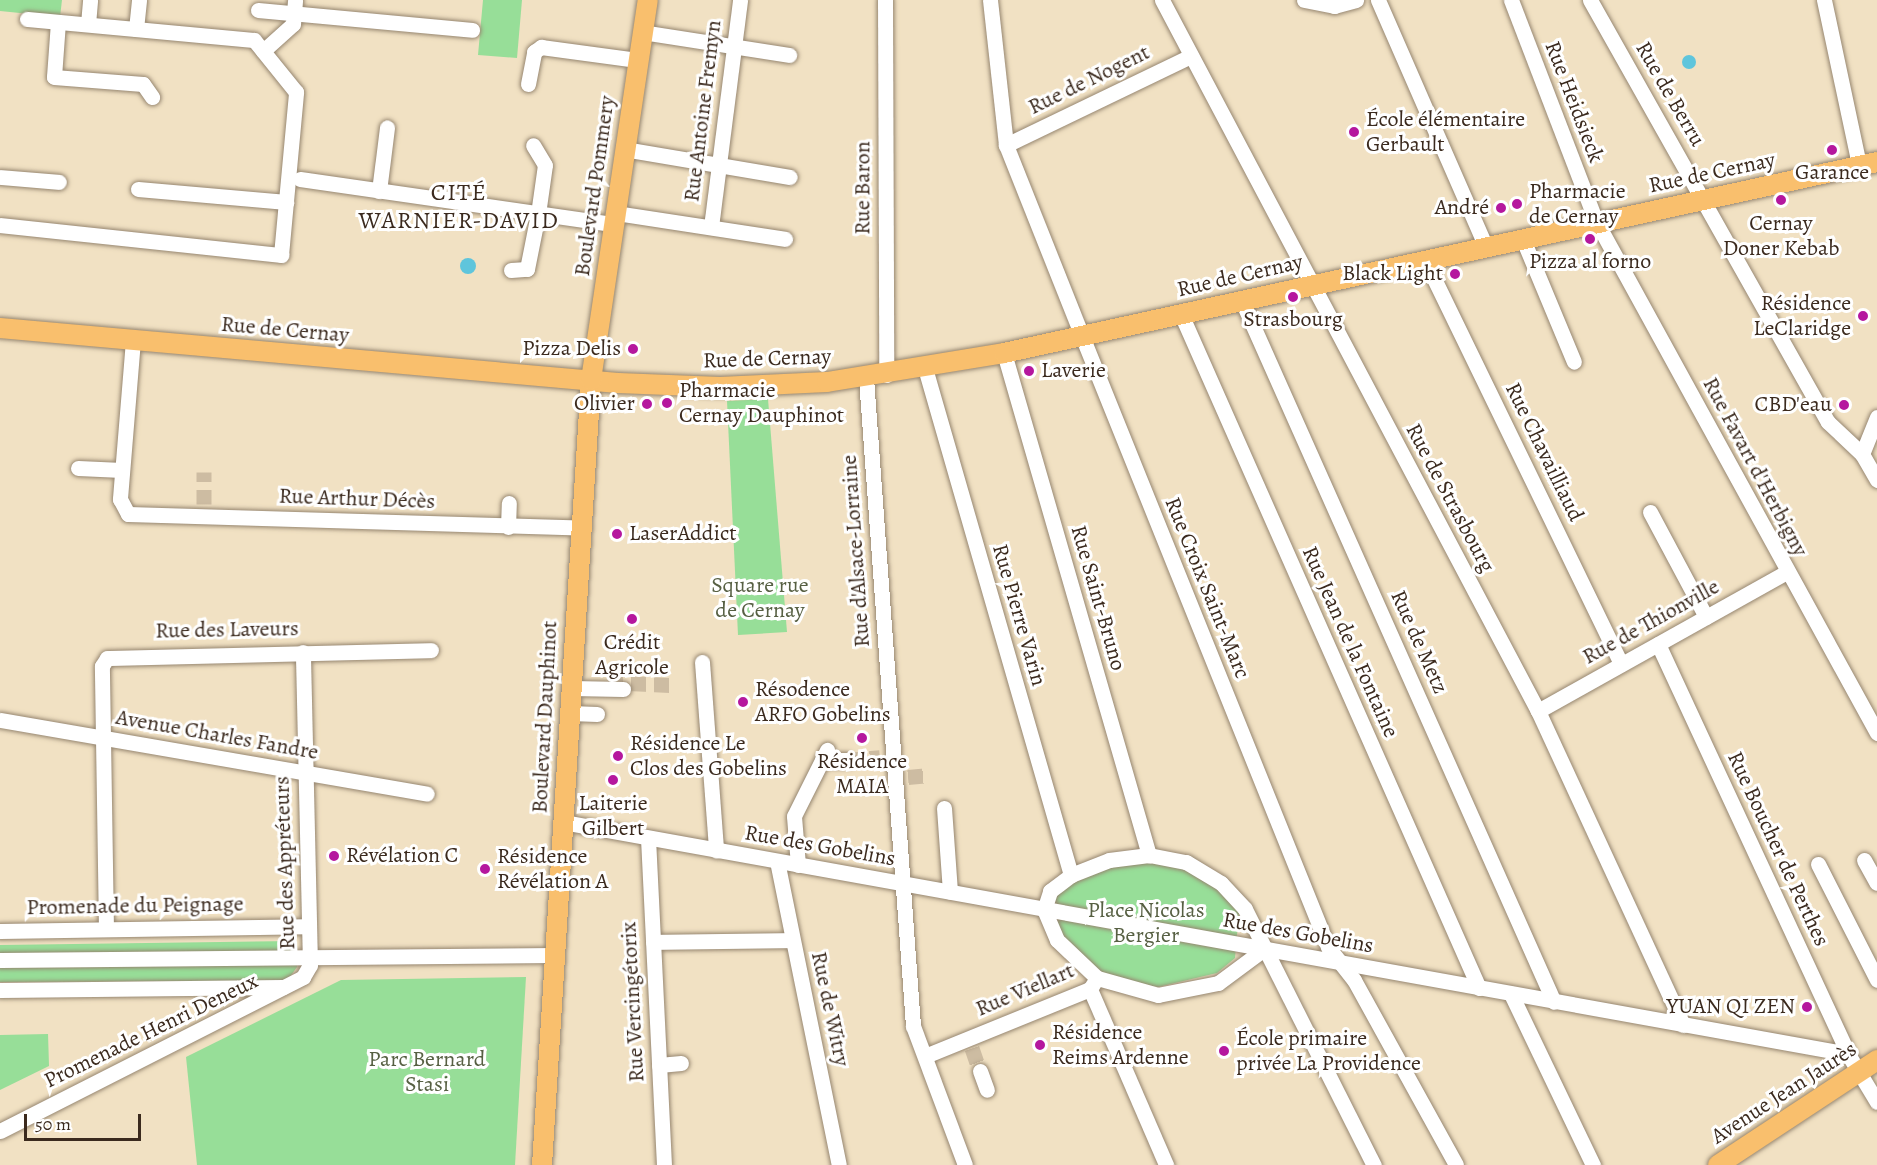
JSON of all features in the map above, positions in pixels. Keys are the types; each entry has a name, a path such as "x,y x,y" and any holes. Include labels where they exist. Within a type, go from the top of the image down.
{"main road":[{"name":"Boulevard Pommery","path":"591,380 637,60 648,0"},
{"name":"Rue de Cernay","path":"0,328 591,380 720,387 866,378 1004,353 1485,245 1868,164"},
{"name":"Boulevard Dauphinot","path":"542,1165 579,527 591,380"},
{"name":"Avenue Jean Jaurès","path":"1718,1165 1877,1060"}],"street":[{"path":"88,24 90,0"},
{"path":"136,29 139,0"},
{"name":"Rue Antoine Fremyn","path":"711,227 738,47 741,0"},
{"name":"Rue Baron","path":"885,0 886,375"},
{"name":"Rue Croix Saint-Marc","path":"990,0 1006,145 1082,336 1328,946 1343,964 1456,1165"},
{"name":"Rue de Strasbourg","path":"1162,0 1538,711 1683,1025"},
{"path":"1304,0 1334,6 1356,0"},
{"path":"1378,0 1485,245"},
{"name":"Rue Heidsieck","path":"1511,0 1596,221"},
{"name":"Rue de Berru","path":"1590,0 1705,200 1828,422 1862,454 1877,480"},
{"path":"1824,0 1868,164"},
{"path":"262,51 293,24 295,6"},
{"path":"258,10 295,6 471,30"},
{"path":"0,225 281,255 296,92 254,40 27,19"},
{"path":"58,22 54,77 143,84 152,97"},
{"path":"642,32 789,55"},
{"path":"528,84 534,52 541,47 637,60"},
{"name":"Rue de Nogent","path":"1006,145 1191,56"},
{"path":"379,191 387,128"},
{"path":"511,270 527,269 538,214 545,165 533,145"},
{"path":"624,149 790,177"},
{"path":"0,177 59,182"},
{"path":"300,179 538,214 711,227 785,239"},
{"path":"138,189 286,202"},
{"name":"Rue Favart d'Herbigny","path":"1596,221 1877,734"},
{"path":"1522,237 1574,362"},
{"name":"Rue Chavailliaud","path":"1425,260 1621,664"},
{"name":"Rue de Metz","path":"1242,301 1554,1002"},
{"name":"Rue Jean de la Fontaine","path":"1181,314 1479,988"},
{"name":"Rue Arthur Décès","path":"133,340 120,499 128,514 204,511 508,527 579,527"},
{"name":"Rue Saint-Bruno","path":"1004,353 1149,855"},
{"name":"Rue Pierre Varin","path":"925,368 1071,875"},
{"name":"Rue d'Alsace-Lorraine","path":"866,378 887,757 902,777 904,884 913,1026 965,1165"},
{"path":"1862,454 1877,417"},
{"path":"78,468 122,470"},
{"path":"508,527 509,503"},
{"path":"1650,512 1706,617"},
{"name":"Rue de Thionville","path":"1538,711 1787,572"},
{"name":"Rue Boucher de Perthes","path":"1658,644 1848,1054 1877,1102"},
{"name":"Rue des Laveurs","path":"104,738 102,666 107,658 431,650"},
{"name":"Rue des Appréteurs","path":"303,652 306,926 310,961"},
{"path":"702,662 716,850"},
{"path":"571,688 623,689"},
{"path":"570,713 597,714"},
{"name":"Avenue Charles Fandre","path":"0,720 427,794"},
{"path":"104,738 106,929"},
{"path":"798,865 794,816 825,755 847,760"},
{"path":"944,808 950,892"},
{"name":"Rue des Gobelins","path":"563,822 1848,1054"},
{"name":"Rue Vercingétorix","path":"648,838 664,1165"},
{"path":"1166,1165 1093,984 1057,940 1044,910 1050,891 1071,875 1109,860 1149,855 1186,862 1221,883 1245,909 1374,1165"},
{"path":"1864,860 1877,883"},
{"name":"Rue de Witry","path":"777,861 792,940 815,1017 839,1165"},
{"path":"1818,864 1877,981"},
{"name":"Promenade du Peignage","path":"0,931 306,926"},
{"path":"653,942 736,947 792,940"},
{"path":"1093,984 1158,995 1196,991 1218,983 1264,949"},
{"path":"0,960 310,961 554,955"},
{"path":"0,990 289,987 310,961"},
{"name":"Rue Viellart","path":"925,1056 970,1043 1093,984"},
{"name":"Promenade Henri Deneux","path":"0,1131 289,987"},
{"path":"1510,994 1593,1165"},
{"path":"659,1065 681,1064"},
{"path":"980,1071 987,1090"}],"green space":[{"path":"0,0 62,0 60,17 0,11"},
{"path":"483,0 522,0 517,58 478,55"},
{"name":"Square rue de Cernay","path":"768,399 787,632 738,635 727,401"},
{"name":"Place Nicolas Bergier","path":"1146,860 1184,867 1216,887 1239,911 1235,958 1217,973 1158,987 1115,980 1077,956 1055,927 1055,891 1109,864"},
{"path":"296,941 297,967 287,981 0,982 0,945"},
{"name":"Parc Bernard Stasi","path":"526,977 515,1165 197,1165 186,1057 341,980"},
{"path":"48,1034 49,1066 0,1090 0,1035"}],"water":[{"path":"1686,55 1692,55 1696,62 1692,69 1686,69 1682,65 1682,59"},
{"path":"468,258 476,266 468,274 460,266"}],"tunnel":[{"path":"204,472 204,504"},
{"path":"608,682 670,685"},
{"path":"847,760 880,757"},
{"path":"908,777 930,775"},
{"path":"972,1048 980,1071"}],"place":[{"name":"École élémentaire Gerbault","path":"1354,132"},
{"name":"Garance","path":"1832,150"},
{"name":"Cernay Doner Kebab","path":"1781,200"},
{"name":"Pharmacie de Cernay","path":"1517,204"},
{"name":"André","path":"1501,208"},
{"name":"Pizza al forno","path":"1590,239"},
{"name":"Black Light","path":"1455,274"},
{"name":"Strasbourg","path":"1293,297"},
{"name":"Résidence LeClaridge","path":"1863,316"},
{"name":"Pizza Delis","path":"633,349"},
{"name":"Laverie","path":"1029,371"},
{"name":"Pharmacie Cernay Dauphinot","path":"667,403"},
{"name":"Olivier","path":"647,404"},
{"name":"CBD'eau","path":"1844,405"},
{"name":"LaserAddict","path":"617,534"},
{"name":"Crédit Agricole","path":"632,619"},
{"name":"Résodence ARFO Gobelins","path":"743,702"},
{"name":"Résidence MAIA","path":"862,738"},
{"name":"Résidence Le Clos des Gobelins","path":"618,756"},
{"name":"Laiterie Gilbert","path":"613,780"},
{"name":"Révélation C","path":"334,856"},
{"name":"Résidence Révélation A","path":"485,869"},
{"name":"YUAN QI ZEN","path":"1807,1007"},
{"name":"Résidence Reims Ardenne","path":"1040,1045"},
{"name":"École primaire privée La Providence","path":"1224,1051"}],"district":[{"name":"CITÉ WARNIER-DAVID","path":"459,207"}]}
